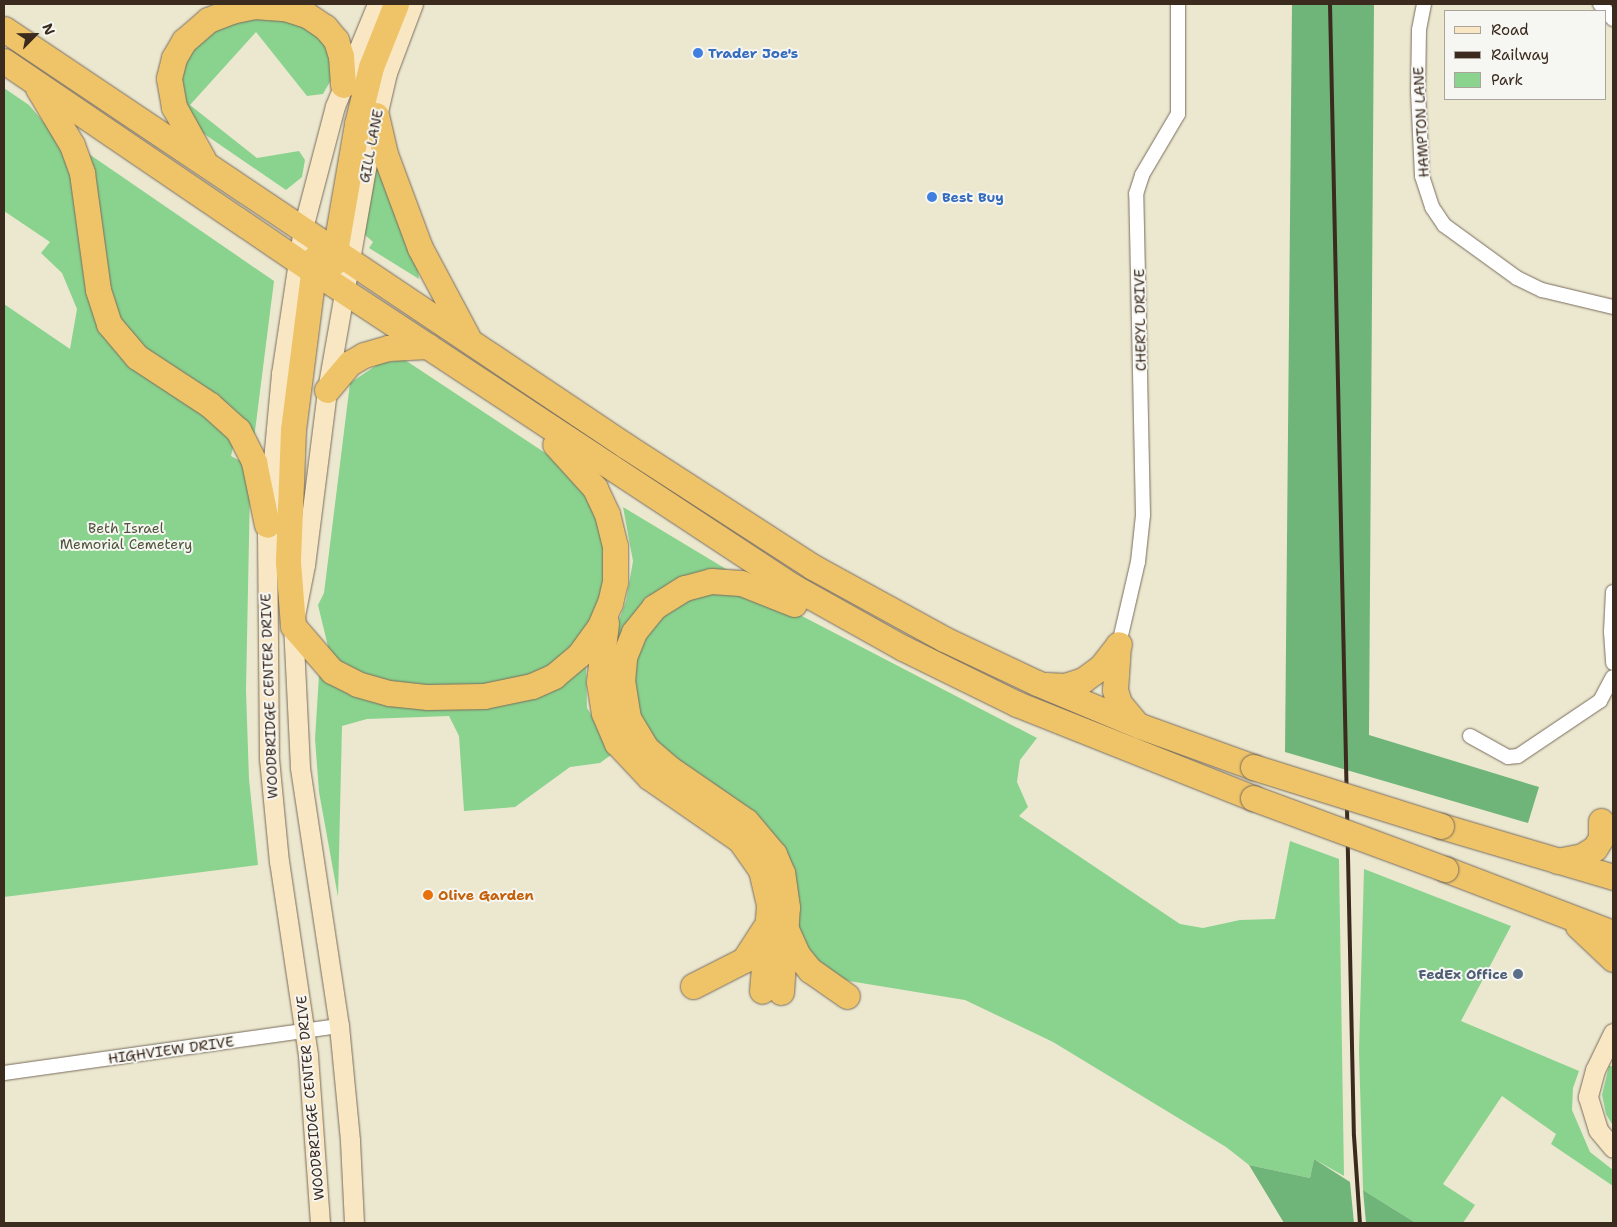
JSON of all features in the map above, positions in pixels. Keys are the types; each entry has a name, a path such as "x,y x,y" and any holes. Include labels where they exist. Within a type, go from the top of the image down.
{"highway":[{"path":"344,291 335,276 341,254 364,95 396,4"},
{"path":"207,165 178,117 169,87 171,68 178,50 208,20 231,10 254,6 285,8 307,15 325,27 336,40 341,56 343,85"},
{"path":"4,28 471,342 813,567 944,638 1037,683 1140,726 1254,767 1441,826 1613,877"},
{"path":"4,61 306,266 749,560 881,636 1064,724 1253,798 1613,933"},
{"path":"35,82 78,158 88,206 100,302 109,324 137,358 210,405 238,430 254,462 267,525"},
{"path":"376,116 385,154 420,248 471,342"},
{"path":"303,228 313,243 306,266 300,367 291,461 288,562 293,626 332,671 362,686 414,696 484,696 532,686 564,669 593,637 610,603"},
{"path":"328,390 350,363 364,355 388,348 428,346"},
{"path":"516,405 581,470 604,505 612,529 616,557 599,682 604,713 612,734 640,770 731,832 747,848 765,881 776,924 807,966 847,996"},
{"path":"771,992 776,924 784,884 768,844 746,821 659,761 636,734 622,694 624,657 634,632 654,607 685,588 711,581 753,586 881,636"},
{"path":"1037,683 1058,686 1083,680 1101,667 1119,644"},
{"path":"1119,644 1115,690 1124,710 1140,726"},
{"path":"1557,861 1582,856 1595,848 1601,838 1602,821 1613,843"},
{"path":"1563,913 1613,959"},
{"path":"693,986 744,960 776,924"}],"street":[{"path":"303,228 320,158 343,85 377,4"},
{"name":"GILL LANE","path":"341,254 394,52 413,4"},
{"name":"CHERYL DRIVE","path":"1119,644 1138,562 1144,515 1136,194 1142,175 1178,114 1178,4"},
{"name":"HAMPTON LANE","path":"1424,4 1419,30 1418,90 1422,176 1432,207 1444,225 1517,278 1542,290 1613,307"},
{"name":"WOODBRIDGE CENTER DRIVE","path":"306,266 281,374 267,525 266,675 270,784 306,1032 320,1223"},
{"name":"WOODBRIDGE CENTER DRIVE","path":"344,291 328,390 305,565 293,626 300,766 339,1026 350,1140 354,1223"},
{"path":"1613,597 1613,663"},
{"path":"1470,736 1508,757 1518,756 1600,701 1613,678"},
{"name":"HIGHVIEW DRIVE","path":"4,1073 339,1026"},
{"path":"1613,1033 1595,1070 1588,1097 1598,1130 1613,1148"}],"green space":[{"path":"1292,4 1374,4 1369,735 1539,787 1528,823 1285,752"},
{"path":"286,16 317,31 327,49 331,59 331,80 323,94 307,96 256,32 190,105 257,158 299,151 305,160 302,177 286,190 197,129 176,85 183,57 225,20"},
{"name":"Beth Israel Memorial Cemetery","path":"4,88 29,105 59,140 75,187 97,313 235,439 231,456 244,463 250,489 246,690 249,779 258,865 4,897 4,304 70,349 77,309 62,273 41,253 50,242 4,211"},
{"path":"377,148 417,261 419,279 369,248 373,242 364,234"},
{"path":"89,154 274,281 254,439 129,341 110,311"},
{"path":"405,360 574,472 600,510 610,560 601,612 572,654 518,684 465,691 381,684 331,659 318,605 324,593 350,383 380,363"},
{"path":"623,507 736,575 708,569 645,598 620,647 609,648 626,601 633,561"},
{"path":"724,590 773,601 1037,738 1020,760 1017,782 1028,807 1019,816 1180,924 1203,928 1240,920 1275,919 1290,841 1339,859 1344,1176 1314,1159 1310,1178 1249,1165 1226,1147 1053,1042 965,1000 849,981 826,973 796,933 790,876 773,833 652,743 635,715 631,686 635,657 646,636 671,603"},
{"path":"586,664 587,708 615,752 600,763 570,767 515,807 464,811 459,736 449,716 367,719 342,726 338,897 319,792 315,739 319,675 469,709 548,694"},
{"path":"1364,869 1511,926 1461,1021 1579,1071 1573,1088 1572,1110 1590,1152 1613,1170 1613,1186 1551,1144 1556,1134 1502,1096 1443,1184 1475,1205 1463,1223 1416,1223 1363,1190 1359,1051"},
{"path":"1609,1066 1613,1066 1613,1126 1606,1114 1602,1095"},
{"path":"1314,1159 1350,1182 1354,1223 1284,1223 1249,1165 1310,1178"},
{"path":"1363,1190 1395,1210 1416,1223 1366,1223"}],"railway":[{"path":"1330,4 1354,1136 1360,1223"}],"place":[{"name":"Trader Joe's","path":"698,53"},
{"name":"Best Buy","path":"932,197"},
{"name":"Olive Garden","path":"428,895"},
{"name":"FedEx Office","path":"1518,974"}]}
